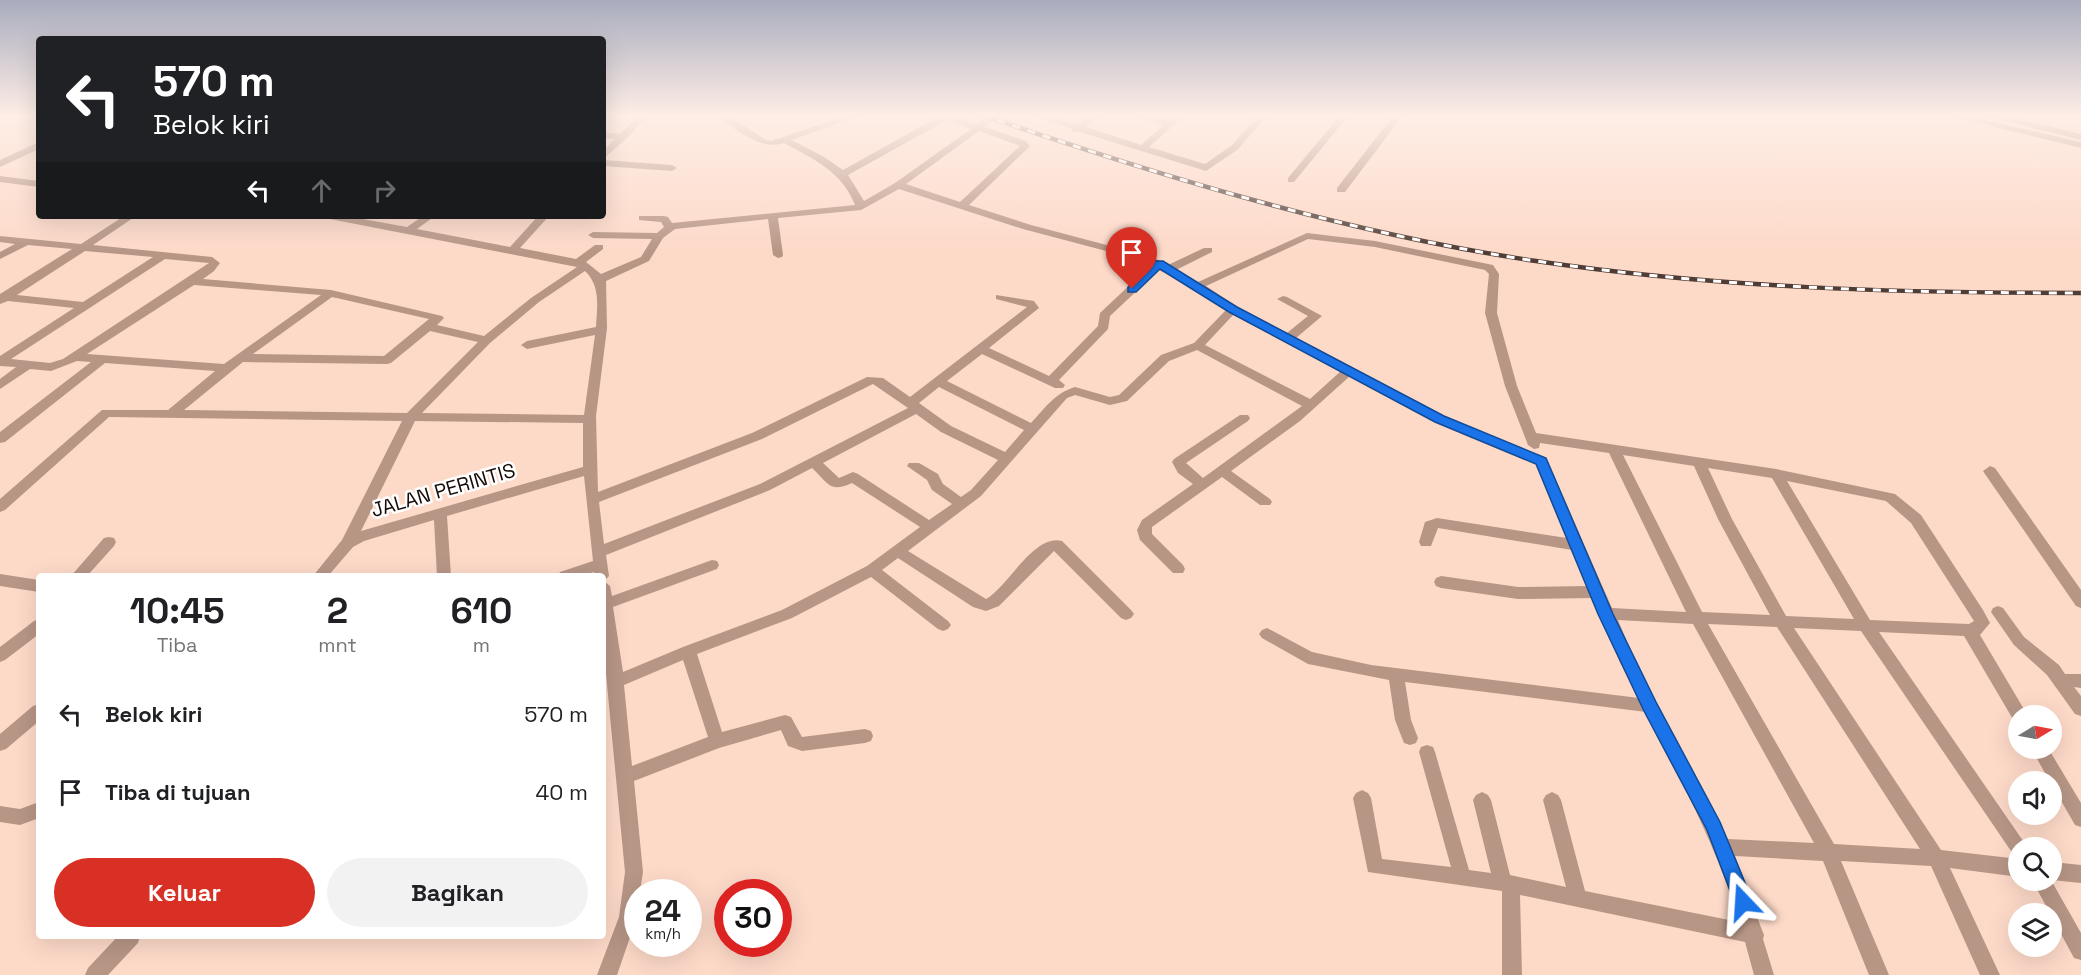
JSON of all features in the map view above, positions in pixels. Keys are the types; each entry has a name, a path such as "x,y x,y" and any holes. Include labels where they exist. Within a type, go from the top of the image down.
{"street":[{"path":"820,160 843,174 851,183 861,207"},
{"path":"843,174 866,160"},
{"path":"600,279 645,260 659,236 669,227 861,207 898,186 933,160"},
{"path":"962,206 1011,160"},
{"path":"1178,160 1199,167 1210,167 1218,160"},
{"path":"1291,180 1307,160"},
{"path":"1341,190 1364,160"},
{"path":"606,163 672,168"},
{"path":"0,179 36,184"},
{"path":"898,186 1164,267 1233,309 1440,419 1541,461"},
{"path":"773,216 778,255"},
{"path":"643,218 664,219 669,227"},
{"path":"2,299 126,219"},
{"path":"346,219 582,265 600,279 602,289 600,330 590,419 593,499 600,564"},
{"path":"408,231 426,219"},
{"path":"513,250 541,219"},
{"path":"593,236 659,236"},
{"path":"1198,286 1307,236 1375,244 1489,267 1494,274 1491,313 1510,386 1606,614 1722,847 1755,935 1764,975"},
{"path":"0,239 165,254 215,261 213,267 77,357 51,367 0,362"},
{"path":"0,256 26,242"},
{"path":"348,543 411,416 486,340 582,265 598,247"},
{"path":"1051,381 1104,327 1104,315 1164,267 1208,250"},
{"path":"0,362 165,254"},
{"path":"191,281 331,293 438,316 430,327 394,357 384,361 240,358"},
{"path":"172,413 226,368 331,293"},
{"path":"574,573 600,564 755,491 814,462 913,407 1033,308 1030,303 1000,297"},
{"path":"2,299 85,306"},
{"path":"1283,299 1316,316 1288,338"},
{"path":"981,349 1072,391 1104,400 1118,400 1170,355 1198,346 1233,309"},
{"path":"430,327 486,340"},
{"path":"527,345 600,330"},
{"path":"1198,346 1311,405"},
{"path":"77,357 226,368"},
{"path":"0,439 104,358"},
{"path":"0,385 27,365"},
{"path":"1178,569 1147,538 1144,530 1147,524 1311,405 1349,371"},
{"path":"593,499 765,433 866,381 879,381 953,433 1008,459"},
{"path":"940,383 1032,429"},
{"path":"616,682 687,651 787,614 872,570 983,487 1032,429 1064,395 1072,391"},
{"path":"0,507 106,413 590,419"},
{"path":"1203,485 1183,470 1179,462 1244,418"},
{"path":"1531,437 1776,474 1882,494 1898,502 1916,519 1982,623 1972,630 1864,623 1606,614"},
{"path":"1613,448 1697,618 1828,851 1879,975"},
{"path":"814,462 837,484 853,477 931,528"},
{"path":"1698,462 1725,519 1781,621 1936,858 1990,975"},
{"path":"914,466 933,477 937,487 962,504"},
{"name":"JALAN PERINTIS","path":"323,573 348,543 366,534 592,469"},
{"path":"1222,471 1265,501"},
{"path":"1990,471 2081,602"},
{"path":"1776,474 1864,623 2011,837"},
{"path":"440,513 444,573"},
{"path":"1426,542 1430,526 1437,523 1576,545"},
{"path":"81,573 109,542"},
{"path":"899,552 978,603 986,605 994,602 1048,546 1057,545 1126,614"},
{"path":"606,603 712,565"},
{"path":"872,570 943,625"},
{"path":"0,580 36,586"},
{"path":"1441,582 1518,593 1597,592"},
{"path":"606,610 626,776 633,891 626,926 607,975"},
{"path":"1998,612 2019,641 2047,663 2081,709"},
{"path":"0,656 36,627"},
{"path":"1972,630 1975,640 2013,705"},
{"path":"1267,634 1280,644 1308,658 1396,675 1650,706"},
{"path":"687,651 717,741"},
{"path":"1396,675 1403,720 1410,738"},
{"path":"2061,680 2081,681"},
{"path":"0,744 36,714"},
{"path":"626,776 717,741 784,722 794,741 801,744 866,736"},
{"path":"1427,752 1462,876"},
{"path":"2046,759 2081,819"},
{"path":"1362,798 1374,866 1507,883 1755,935"},
{"path":"1482,800 1507,883 1512,975"},
{"path":"1552,800 1578,898"},
{"path":"0,814 20,817 36,811"},
{"path":"1722,847 1936,858 2008,867"},
{"path":"2062,872 2081,874"},
{"path":"2047,891 2081,951"},
{"path":"95,975 128,939"}],"railway":[{"path":"1120,160 1325,219 1465,249 1536,261 1672,277 1808,287 1945,292 2081,293"}],"route":[{"path":"1132,289 1159,264 1233,309 1440,419 1541,461 1606,614 1650,706 1714,827 1743,902"}]}
